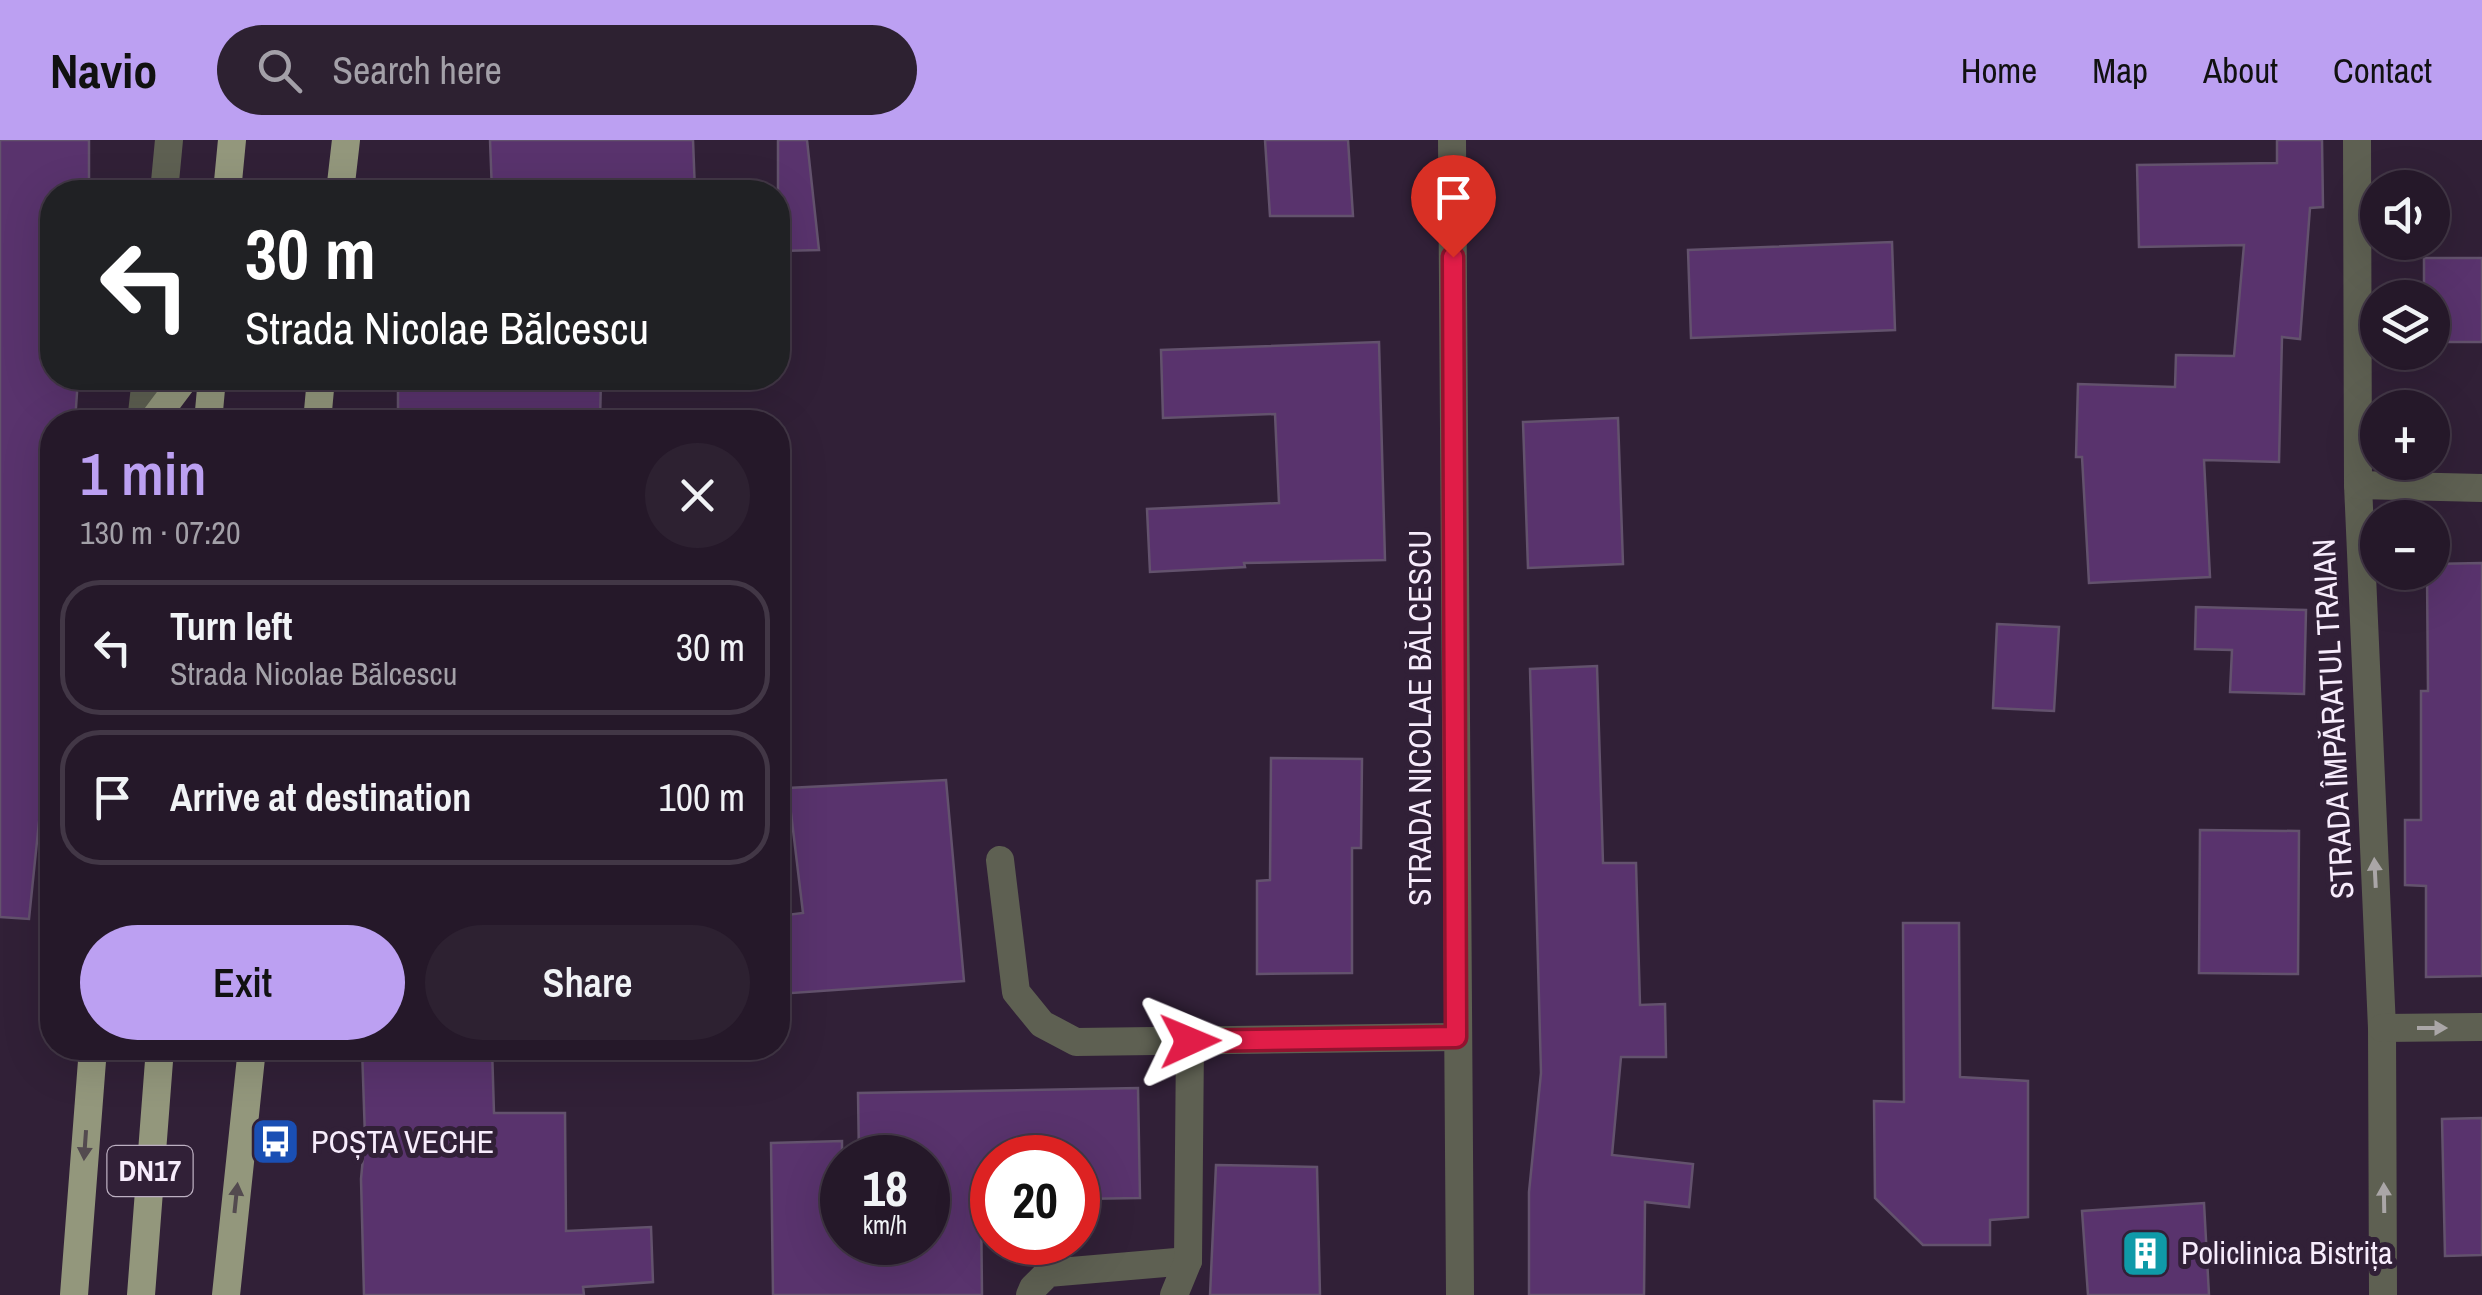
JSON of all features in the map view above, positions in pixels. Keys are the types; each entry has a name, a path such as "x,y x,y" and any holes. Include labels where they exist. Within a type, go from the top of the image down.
{"main road":[{"path":"229,180 232,140"},
{"path":"341,180 346,140"},
{"path":"74,1295 92,1060"},
{"name":"DN17","path":"140,1295 159,1060"},
{"name":"DN17","path":"226,1295 251,1060"}],"street":[{"path":"165,180 168,140"},
{"name":"STRADA NICOLAE BĂLCESCU","path":"1452,140 1460,1295"},
{"name":"STRADA ÎMPĂRATUL TRAIAN","path":"2357,140 2358,485 2382,1028 2383,1295"},
{"path":"2358,485 2482,488"},
{"path":"1000,860 1016,992 1042,1024 1076,1042 1456,1037"},
{"path":"2382,1028 2482,1028"},
{"path":"1174,1295 1188,1261 1190,1041"},
{"path":"1030,1295 1048,1273 1188,1261"}],"building":[{"path":"0,140 89,140 89,180 40,180 40,390 77,390 76,410 40,410 40,812 29,919 0,917"},
{"path":"490,140 693,140 695,180 492,180"},
{"path":"778,140 807,140 819,250 790,251 790,180 778,180"},
{"path":"1265,140 1348,140 1353,216 1270,216"},
{"path":"2277,140 2322,140 2323,207 2310,208 2300,339 2282,337 2279,462 2204,460 2210,577 2089,583 2082,457 2076,457 2078,384 2175,387 2176,355 2234,356 2244,245 2139,247 2137,165 2277,163"},
{"path":"1892,242 1895,330 1691,338 1688,250"},
{"path":"2482,258 2482,342 2450,342 2450,280 2424,280 2424,260"},
{"path":"1379,342 1385,560 1244,563 1245,567 1150,572 1147,509 1279,503 1275,414 1163,418 1161,350"},
{"path":"398,390 601,390 600,410 398,410"},
{"path":"1618,418 1623,564 1528,568 1523,422"},
{"path":"2482,563 2482,976 2426,977 2426,886 2405,885 2405,820 2421,820 2421,691 2428,691 2427,590 2450,590 2450,564"},
{"path":"2196,607 2306,610 2304,694 2230,692 2232,650 2195,649"},
{"path":"1997,624 2059,627 2054,711 1993,708"},
{"path":"1597,666 1603,863 1636,863 1640,1005 1665,1004 1666,1057 1621,1057 1612,1155 1693,1164 1689,1207 1645,1202 1644,1295 1529,1295 1529,1192 1541,1073 1530,669"},
{"path":"1271,758 1362,759 1361,848 1352,848 1352,973 1257,974 1257,881 1270,880"},
{"path":"946,780 964,981 790,993 790,915 803,913 790,788"},
{"path":"2200,830 2299,831 2298,974 2199,973"},
{"path":"1903,923 1959,923 1960,1077 2028,1081 2028,1217 1990,1220 1990,1245 1923,1245 1875,1198 1874,1101 1904,1102"},
{"path":"362,1060 492,1060 494,1113 565,1113 566,1231 651,1227 653,1282 583,1287 584,1295 364,1295 361,1179 365,1137"},
{"path":"1138,1088 1140,1198 1100,1199 1100,1135 970,1135 970,1265 982,1265 982,1295 773,1295 771,1143 820,1142 820,1265 950,1265 950,1135 859,1135 858,1093"},
{"path":"2482,1118 2482,1255 2445,1256 2442,1119"},
{"path":"1216,1165 1317,1167 1320,1295 1210,1295"},
{"name":"Policlinica Bistrița","path":"2204,1203 2209,1295 2088,1295 2082,1211"}],"place":[{"name":"POȘTA VECHE","path":"276,1142"},
{"name":"Policlinica Bistrița","path":"2146,1253"}],"route":[{"path":"1190,1041 1456,1037 1453,257"}]}
